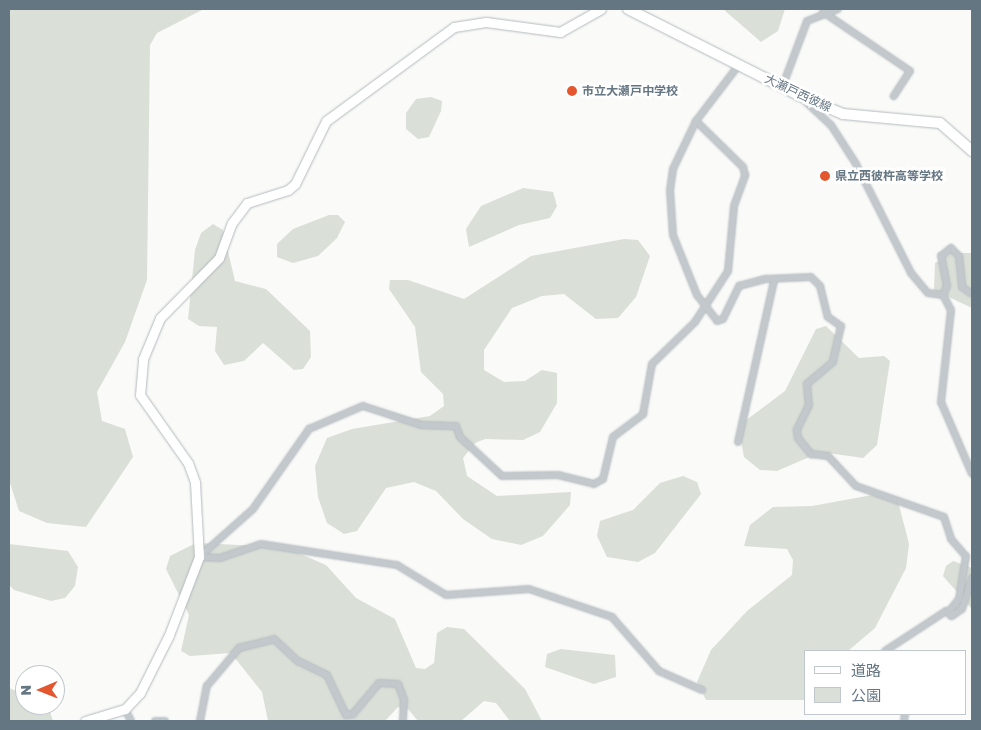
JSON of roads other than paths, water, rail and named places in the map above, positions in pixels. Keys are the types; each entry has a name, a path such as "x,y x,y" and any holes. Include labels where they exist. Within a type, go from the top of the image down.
{"main road":[{"name":"大瀬戸西彼線","path":"628,9 738,66 783,85 800,96 844,114 940,123 972,151"}],"street":[{"path":"85,721 124,709 151,673 199,558 196,482 188,463 140,395 143,359 160,318 219,258 232,223 247,203 288,190 295,184 326,121 454,27 486,22 560,32 601,9"},
{"path":"783,85 802,30 807,21 823,12 838,9"},
{"path":"823,12 910,71 894,96"},
{"path":"738,66 696,121 673,168 671,212 679,255 704,308 717,321 723,319 738,286 811,277 820,286 828,317 841,326 834,362 807,384 809,405 797,430 802,446 811,454 828,456 856,486 944,517 951,539 966,556 959,599 950,610 952,616"},
{"path":"800,96 831,125 883,211 911,273 928,293 943,295"},
{"path":"199,558 253,509 309,429 363,406 421,425 456,426 460,437 502,476 558,474 594,484 608,469 618,430 643,414 652,364 695,322 728,270 734,206 745,175 743,166 696,121"},
{"path":"972,294 962,287 958,256 951,248 940,256 947,286 943,295 951,319 941,402 972,474"},
{"path":"738,442 774,281"},
{"path":"199,558 220,558 261,544 397,565 446,595 529,589 612,617 659,671 702,690"},
{"path":"952,616 962,609 972,578"},
{"path":"887,650 946,611 952,616"},
{"path":"200,721 207,686 238,648 274,639 298,661 328,675 346,716 353,714 380,683 398,684 404,700 403,721"},
{"path":"124,709 131,721"},
{"path":"155,721 165,721"}],"place":[{"name":"市立大瀬戸中学校","path":"572,91"},
{"name":"県立西彼杵高等学校","path":"825,176"}]}
